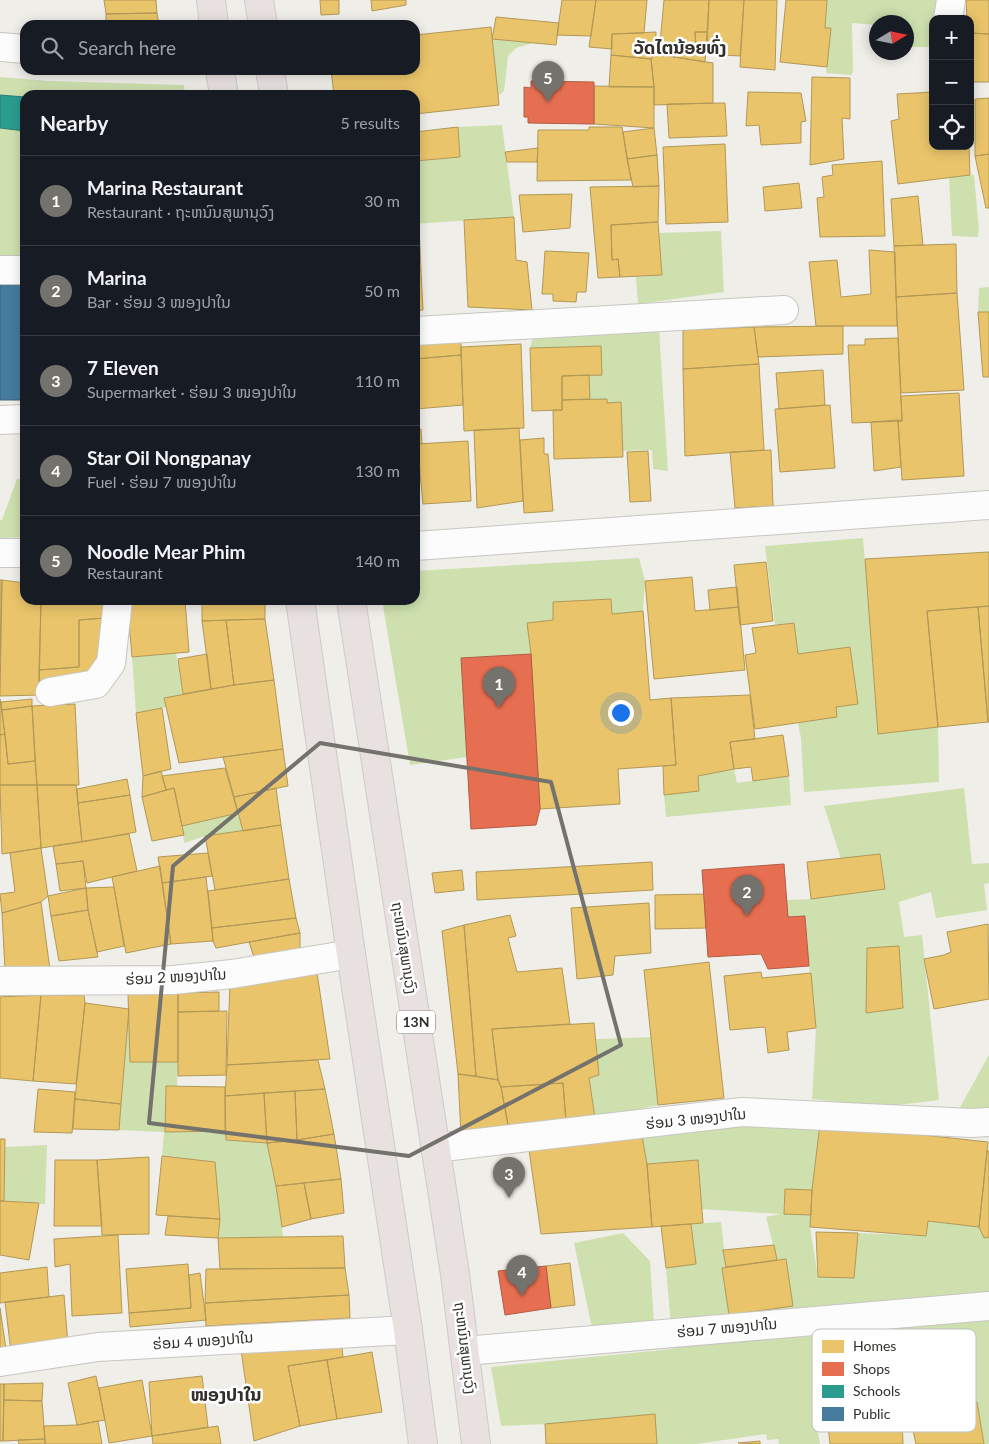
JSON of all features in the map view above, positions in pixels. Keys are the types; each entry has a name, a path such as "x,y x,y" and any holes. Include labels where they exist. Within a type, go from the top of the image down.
{"highway":[{"path":"211,0 213,20"},
{"path":"259,0 262,20"},
{"path":"221,75 223,90"},
{"path":"271,75 273,90"},
{"path":"301,605 408,1330 423,1444"},
{"name":"ຖະຫນົນສຸພານຸວົງ","path":"351,605 455,1274 476,1444"}],"street":[{"path":"949,15 951,0"},
{"path":"0,47 20,49"},
{"path":"0,270 20,270"},
{"path":"420,331 784,310"},
{"path":"0,420 20,419"},
{"path":"420,546 989,505"},
{"path":"0,553 20,553"},
{"path":"50,692 96,684 111,663 117,605"},
{"name":"ຮ່ອມ 2 ໜອງປາໃນ","path":"0,981 172,980 232,974 351,954"},
{"name":"ຮ່ອມ 3 ໜອງປາໃນ","path":"435,1148 742,1112 989,1122"},
{"name":"ຮ່ອມ 7 ໜອງປາໃນ","path":"465,1351 989,1306"},
{"name":"ຮ່ອມ 4 ໜອງປາໃນ","path":"0,1362 98,1348 408,1330"}],"highlighted area":[{"path":"320,743 551,782 621,1045 409,1156 149,1123 173,866"}],"green space":[{"path":"827,0 936,0 935,15 929,15 929,47 914,47 914,15 869,15 869,24 852,23 853,72 851,75 826,73 831,28 825,28"},
{"path":"492,39 533,43 516,48 508,56 504,91 498,96"},
{"path":"0,77 48,81 184,85 184,90 20,90 20,263 0,258"},
{"path":"502,125 514,217 420,224 420,161 460,157 458,127"},
{"path":"974,175 978,237 952,236 949,177"},
{"path":"721,231 724,292 638,304 636,277 662,275 659,233"},
{"path":"989,287 989,312 978,312 979,288"},
{"path":"659,329 668,471 653,469 652,450 622,451 607,403 590,399 589,375 602,374 600,346 530,348 533,337"},
{"path":"17,479 20,479 20,537 0,538 0,520 2,520"},
{"path":"863,538 878,734 938,727 939,782 804,792 801,738 798,723 837,717 836,707 858,704 850,648 798,654 793,623 775,625 765,546"},
{"path":"639,558 645,581 643,611 612,614 611,599 553,602 553,620 527,623 531,654 461,658 467,757 410,765 383,605 420,605 420,571"},
{"path":"176,653 183,694 165,698 167,707 136,713 132,657"},
{"path":"734,769 737,783 789,776 791,805 666,817 664,795 699,791 698,776"},
{"path":"964,788 972,864 989,863 989,883 984,884 987,910 936,918 931,892 899,902 904,937 922,935 939,1100 881,1107 812,1099 816,1028 806,916 788,917 786,900 811,899 885,888 880,854 841,859 824,806","holes":["899,947 902,1008 866,1013 867,949"]},
{"path":"238,813 243,831 205,836 184,843 182,826"},
{"path":"129,1009 178,1062 177,1086 166,1086 165,1132 225,1131 226,1140 267,1143 276,1186 283,1237 218,1238 220,1219 215,1162 162,1156 164,1132 119,1130"},
{"path":"651,1037 658,1105 595,1118 589,1078 599,1075 596,1039"},
{"path":"989,1055 989,1111 958,1111"},
{"path":"743,1124 820,1124 812,1190 785,1189 784,1214 811,1215 810,1227 818,1277 854,1277 858,1233 926,1236 928,1221 979,1227 989,1237 989,1444 984,1444 976,1402 976,1329 812,1329 812,1432 818,1432 820,1444 779,1444 778,1439 767,1440 766,1434 696,1444 657,1444 654,1414 501,1426 491,1367 673,1349 666,1268 696,1264 691,1224 721,1222 726,1267 722,1268 729,1315 793,1306 786,1259 777,1260 766,1217 781,1214 702,1209 698,1160 647,1164 642,1136"},
{"path":"47,1145 45,1204 4,1201 5,1147"},
{"path":"623,1233 650,1261 654,1323 592,1328 574,1243"}],"building: Homes":[{"path":"104,0 156,0 157,13 106,14"},
{"path":"320,0 339,0 339,14 321,15"},
{"path":"371,0 406,0 406,5 372,11"},
{"path":"562,0 596,0 591,36 557,35"},
{"path":"596,0 647,0 644,33 612,34 612,49 589,47"},
{"path":"664,0 709,0 707,32 695,32 696,47 660,43"},
{"path":"709,0 744,0 740,56 707,54"},
{"path":"744,0 777,0 775,70 740,67"},
{"path":"786,0 827,0 825,28 831,28 827,67 780,62"},
{"path":"966,0 989,0 989,34 974,33 974,15 967,15"},
{"path":"157,13 158,20 106,20 106,14"},
{"path":"496,17 559,23 556,45 492,39"},
{"path":"491,27 499,105 420,113 420,90 333,90 332,75 420,75 420,34"},
{"path":"656,32 655,54 651,59 611,55 612,34"},
{"path":"695,32 707,32 705,62 663,55 669,44 696,47"},
{"path":"974,33 989,34 989,82 974,82"},
{"path":"655,54 713,63 713,103 654,105 651,59"},
{"path":"611,55 651,59 654,87 609,87"},
{"path":"812,77 850,78 850,119 842,118 844,159 810,165"},
{"path":"594,86 654,87 654,128 594,124"},
{"path":"748,92 801,93 806,121 801,122 801,143 761,145 759,125 746,126"},
{"path":"929,92 929,150 969,150 970,175 898,184 891,121 899,119 897,94"},
{"path":"989,98 989,154 975,156 975,99"},
{"path":"725,103 727,136 669,138 667,104"},
{"path":"458,127 460,157 420,161 420,131"},
{"path":"589,127 622,127 631,180 537,181 538,130 589,130"},
{"path":"654,128 657,155 627,159 623,132"},
{"path":"725,144 728,222 666,224 663,147"},
{"path":"538,148 537,162 507,162 505,152"},
{"path":"989,154 989,208 986,208 975,156"},
{"path":"657,155 659,186 633,187 627,159"},
{"path":"882,161 885,236 820,237 817,198 824,197 822,177 833,175 832,165"},
{"path":"799,183 802,208 765,211 763,187"},
{"path":"659,186 658,222 611,225 612,260 618,259 620,277 598,278 590,187"},
{"path":"572,194 570,228 523,232 519,195"},
{"path":"918,196 923,245 894,246 891,199"},
{"path":"514,217 516,260 527,262 532,310 468,307 464,220"},
{"path":"658,222 662,275 620,277 618,259 612,260 611,225"},
{"path":"956,244 957,293 896,297 894,246"},
{"path":"869,250 895,252 897,326 816,326 809,262 837,260 841,297 871,294"},
{"path":"545,251 589,253 586,292 577,292 576,302 553,301 553,294 542,294"},
{"path":"420,271 421,271 423,310 420,310"},
{"path":"957,293 964,390 901,393 896,297"},
{"path":"978,312 989,312 989,377 983,377"},
{"path":"843,326 843,354 758,357 754,327"},
{"path":"754,327 759,364 683,369 683,330"},
{"path":"420,338 461,338 461,355 420,359"},
{"path":"898,338 902,421 852,423 848,345 865,345 865,339"},
{"path":"521,344 524,428 464,431 461,347"},
{"path":"601,346 602,375 562,376 562,410 532,411 530,348"},
{"path":"461,355 463,405 420,409 420,359"},
{"path":"759,364 764,450 685,456 683,369"},
{"path":"823,370 825,405 779,409 776,373"},
{"path":"589,375 590,399 562,400 562,376"},
{"path":"959,393 964,476 902,480 898,420 902,421 901,396"},
{"path":"607,399 607,403 621,402 623,457 554,459 553,410 562,410 562,400"},
{"path":"830,405 835,468 780,472 775,409"},
{"path":"898,420 901,467 874,471 871,422"},
{"path":"519,428 523,501 477,508 474,430"},
{"path":"421,429 422,444 420,444"},
{"path":"544,438 544,454 548,454 553,511 524,513 520,440"},
{"path":"468,441 471,501 423,504 420,474 420,444"},
{"path":"771,450 773,506 735,508 730,452"},
{"path":"648,451 651,501 630,502 627,452"},
{"path":"989,552 989,606 927,611 938,727 878,734 865,559"},
{"path":"766,562 773,621 740,625 734,565"},
{"path":"692,577 695,611 739,607 745,670 654,679 645,581"},
{"path":"0,580 2,580 0,657"},
{"path":"2,580 20,582 20,605 41,605 39,695 0,696"},
{"path":"737,587 739,607 710,610 708,590"},
{"path":"611,599 612,614 643,611 650,700 671,698 676,765 618,769 620,804 540,809 531,654 527,623 553,620 553,602"},
{"path":"41,605 106,605 105,618 79,620 79,667 39,670"},
{"path":"127,605 185,605 189,652 132,657"},
{"path":"202,605 265,605 265,619 202,621"},
{"path":"989,606 989,722 988,722 978,607"},
{"path":"978,607 988,722 938,727 927,611"},
{"path":"105,618 105,657 92,679 39,684 39,670 79,667 79,620"},
{"path":"265,619 274,680 234,685 226,620"},
{"path":"226,620 234,685 211,689 202,621"},
{"path":"794,623 798,654 850,647 858,704 836,707 837,717 755,729 745,655 756,653 752,628"},
{"path":"207,654 211,689 183,694 178,659"},
{"path":"274,680 283,749 179,763 164,698 234,685"},
{"path":"750,695 755,739 730,742 734,769 698,776 699,791 664,795 663,766 676,765 671,698"},
{"path":"0,699 5,734 0,735"},
{"path":"32,699 32,706 2,710 1,702"},
{"path":"75,704 79,785 37,785 32,706"},
{"path":"32,706 35,761 8,764 2,710"},
{"path":"162,708 171,769 143,776 136,713"},
{"path":"5,734 8,764 35,761 37,785 0,785 0,735"},
{"path":"783,735 789,776 753,781 751,767 734,769 730,742"},
{"path":"283,749 288,786 234,797 223,757"},
{"path":"225,768 238,813 182,826 174,788 166,790 162,776"},
{"path":"161,771 166,790 142,797 143,776"},
{"path":"127,779 130,795 78,803 77,789"},
{"path":"0,785 37,785 41,848 2,854"},
{"path":"37,785 76,785 82,842 41,848"},
{"path":"174,788 184,835 152,841 142,797"},
{"path":"276,788 281,825 243,831 234,797"},
{"path":"130,795 136,832 82,842 78,803"},
{"path":"281,825 289,879 215,890 205,836"},
{"path":"129,834 137,871 87,883 83,861 56,864 53,846"},
{"path":"41,848 48,896 41,902 2,913 0,894 15,892 10,853"},
{"path":"208,853 212,876 162,883 158,857"},
{"path":"880,854 885,889 811,899 807,862"},
{"path":"83,861 86,888 60,891 56,864"},
{"path":"652,862 653,890 477,900 476,872"},
{"path":"160,866 171,944 126,953 112,877"},
{"path":"462,870 464,890 435,893 432,873"},
{"path":"206,877 213,941 171,944 162,883"},
{"path":"289,879 296,918 212,928 208,891"},
{"path":"114,887 124,946 97,952 88,910 86,888"},
{"path":"86,888 88,910 51,916 48,896"},
{"path":"704,894 706,928 655,929 655,895"},
{"path":"41,902 50,970 5,969 2,913"},
{"path":"649,903 651,953 615,956 613,975 577,979 571,908"},
{"path":"88,910 98,957 59,961 51,916"},
{"path":"510,915 516,936 508,938 517,972 562,968 570,1024 492,1029 498,1080 476,1076 464,925"},
{"path":"296,918 300,933 216,948 213,941 212,928"},
{"path":"988,924 989,999 934,1009 924,959 951,952 947,932"},
{"path":"464,925 476,1076 458,1074 442,931"},
{"path":"300,933 300,951 255,960 249,942"},
{"path":"899,946 903,1008 866,1013 867,948"},
{"path":"709,962 724,1098 658,1105 644,970"},
{"path":"316,966 330,1059 227,1065 230,982"},
{"path":"761,972 762,978 811,973 816,1028 787,1032 789,1050 768,1053 765,1027 730,1030 724,976"},
{"path":"219,992 219,1011 178,1012 178,993"},
{"path":"178,993 178,1062 130,1062 128,994"},
{"path":"41,995 84,995 85,1003 76,1084 33,1081"},
{"path":"41,995 33,1081 0,1078 0,997"},
{"path":"85,1003 129,1009 121,1104 75,1099"},
{"path":"227,1011 226,1075 178,1076 178,1012"},
{"path":"594,1023 599,1075 589,1078 595,1118 566,1122 563,1083 501,1087 498,1080 492,1029"},
{"path":"318,1060 325,1089 225,1096 227,1065"},
{"path":"458,1074 498,1080 509,1130 461,1135"},
{"path":"563,1083 566,1122 509,1130 501,1087"},
{"path":"166,1086 225,1087 225,1131 165,1132"},
{"path":"38,1089 75,1092 72,1133 34,1132"},
{"path":"325,1089 334,1134 297,1140 295,1091"},
{"path":"295,1091 297,1140 267,1143 264,1093"},
{"path":"264,1093 267,1143 226,1140 225,1096"},
{"path":"75,1099 121,1104 119,1130 73,1129"},
{"path":"820,1124 988,1142 979,1227 928,1221 926,1236 810,1227 812,1190"},
{"path":"334,1134 341,1179 276,1186 267,1143"},
{"path":"642,1136 647,1164 652,1227 541,1234 529,1150"},
{"path":"0,1139 5,1139 4,1201 0,1201"},
{"path":"987,1151 989,1151 989,1237 984,1238 979,1227"},
{"path":"162,1156 215,1162 220,1219 156,1215"},
{"path":"149,1157 149,1234 102,1235 97,1160"},
{"path":"55,1160 97,1160 102,1226 54,1226"},
{"path":"698,1160 703,1223 652,1227 647,1164"},
{"path":"341,1179 344,1213 311,1219 304,1183"},
{"path":"304,1183 311,1219 282,1227 276,1186"},
{"path":"785,1189 812,1190 811,1215 784,1214"},
{"path":"0,1201 39,1203 29,1260 0,1255"},
{"path":"168,1216 220,1219 218,1238 165,1235"},
{"path":"691,1224 696,1264 666,1268 661,1226"},
{"path":"816,1232 858,1233 854,1278 818,1277"},
{"path":"118,1235 122,1313 72,1316 70,1264 55,1267 54,1239"},
{"path":"343,1236 345,1268 220,1269 218,1238"},
{"path":"774,1245 777,1260 726,1267 723,1250"},
{"path":"786,1259 793,1306 729,1315 722,1268"},
{"path":"570,1263 575,1305 551,1308 546,1266"},
{"path":"188,1264 191,1308 129,1313 126,1269"},
{"path":"47,1267 49,1297 0,1303 0,1273"},
{"path":"345,1268 349,1295 205,1303 206,1269"},
{"path":"200,1273 206,1320 130,1327 129,1313 191,1308 189,1275"},
{"path":"64,1295 68,1345 11,1352 5,1302"},
{"path":"349,1295 350,1318 206,1326 205,1303"},
{"path":"0,1308 6,1349 0,1350"},
{"path":"341,1339 343,1357 288,1366 300,1426 254,1441 241,1350"},
{"path":"372,1352 382,1412 337,1419 327,1360"},
{"path":"327,1360 337,1419 300,1426 288,1366"},
{"path":"96,1376 105,1420 77,1425 68,1383"},
{"path":"202,1376 208,1427 152,1436 149,1382"},
{"path":"142,1380 152,1436 109,1443 99,1388"},
{"path":"43,1383 42,1401 4,1400 4,1384"},
{"path":"0,1384 4,1384 3,1441 0,1441"},
{"path":"4,1400 42,1401 45,1439 3,1441"},
{"path":"976,1402 984,1444 916,1444 913,1432 976,1432"},
{"path":"655,1414 657,1444 546,1444 545,1424"},
{"path":"98,1421 102,1444 45,1444 44,1426 77,1425"},
{"path":"218,1426 221,1444 153,1444 152,1436"},
{"path":"829,1432 903,1432 903,1444 830,1444"},
{"path":"45,1439 45,1444 19,1444 18,1440"},
{"path":"760,1441 760,1444 738,1443"}],"building: Shops":[{"path":"531,81 594,82 594,124 528,123 528,117 524,117 524,87 531,88"},
{"path":"531,654 540,809 536,825 471,829 461,658"},
{"path":"784,864 788,917 805,916 809,966 768,969 761,954 708,957 702,870"},
{"path":"546,1266 551,1308 505,1315 498,1271"}],"building: Schools":[{"path":"0,95 20,97 20,130 0,128"}],"building: Public":[{"path":"0,281 20,281 20,400 0,400"}],"place":[{"name":"Noodle Mear Phim","path":"548,102"},
{"name":"Marina Restaurant","path":"499,708"},
{"name":"Marina","path":"747,916"},
{"name":"7 Eleven","path":"509,1198"},
{"name":"Star Oil Nongpanay","path":"522,1296"}],"district":[{"name":"ວັດໄຕນ້ອຍທົ່ງ","path":"680,48"},
{"name":"ໜອງປາໃນ","path":"226,1395"}]}
